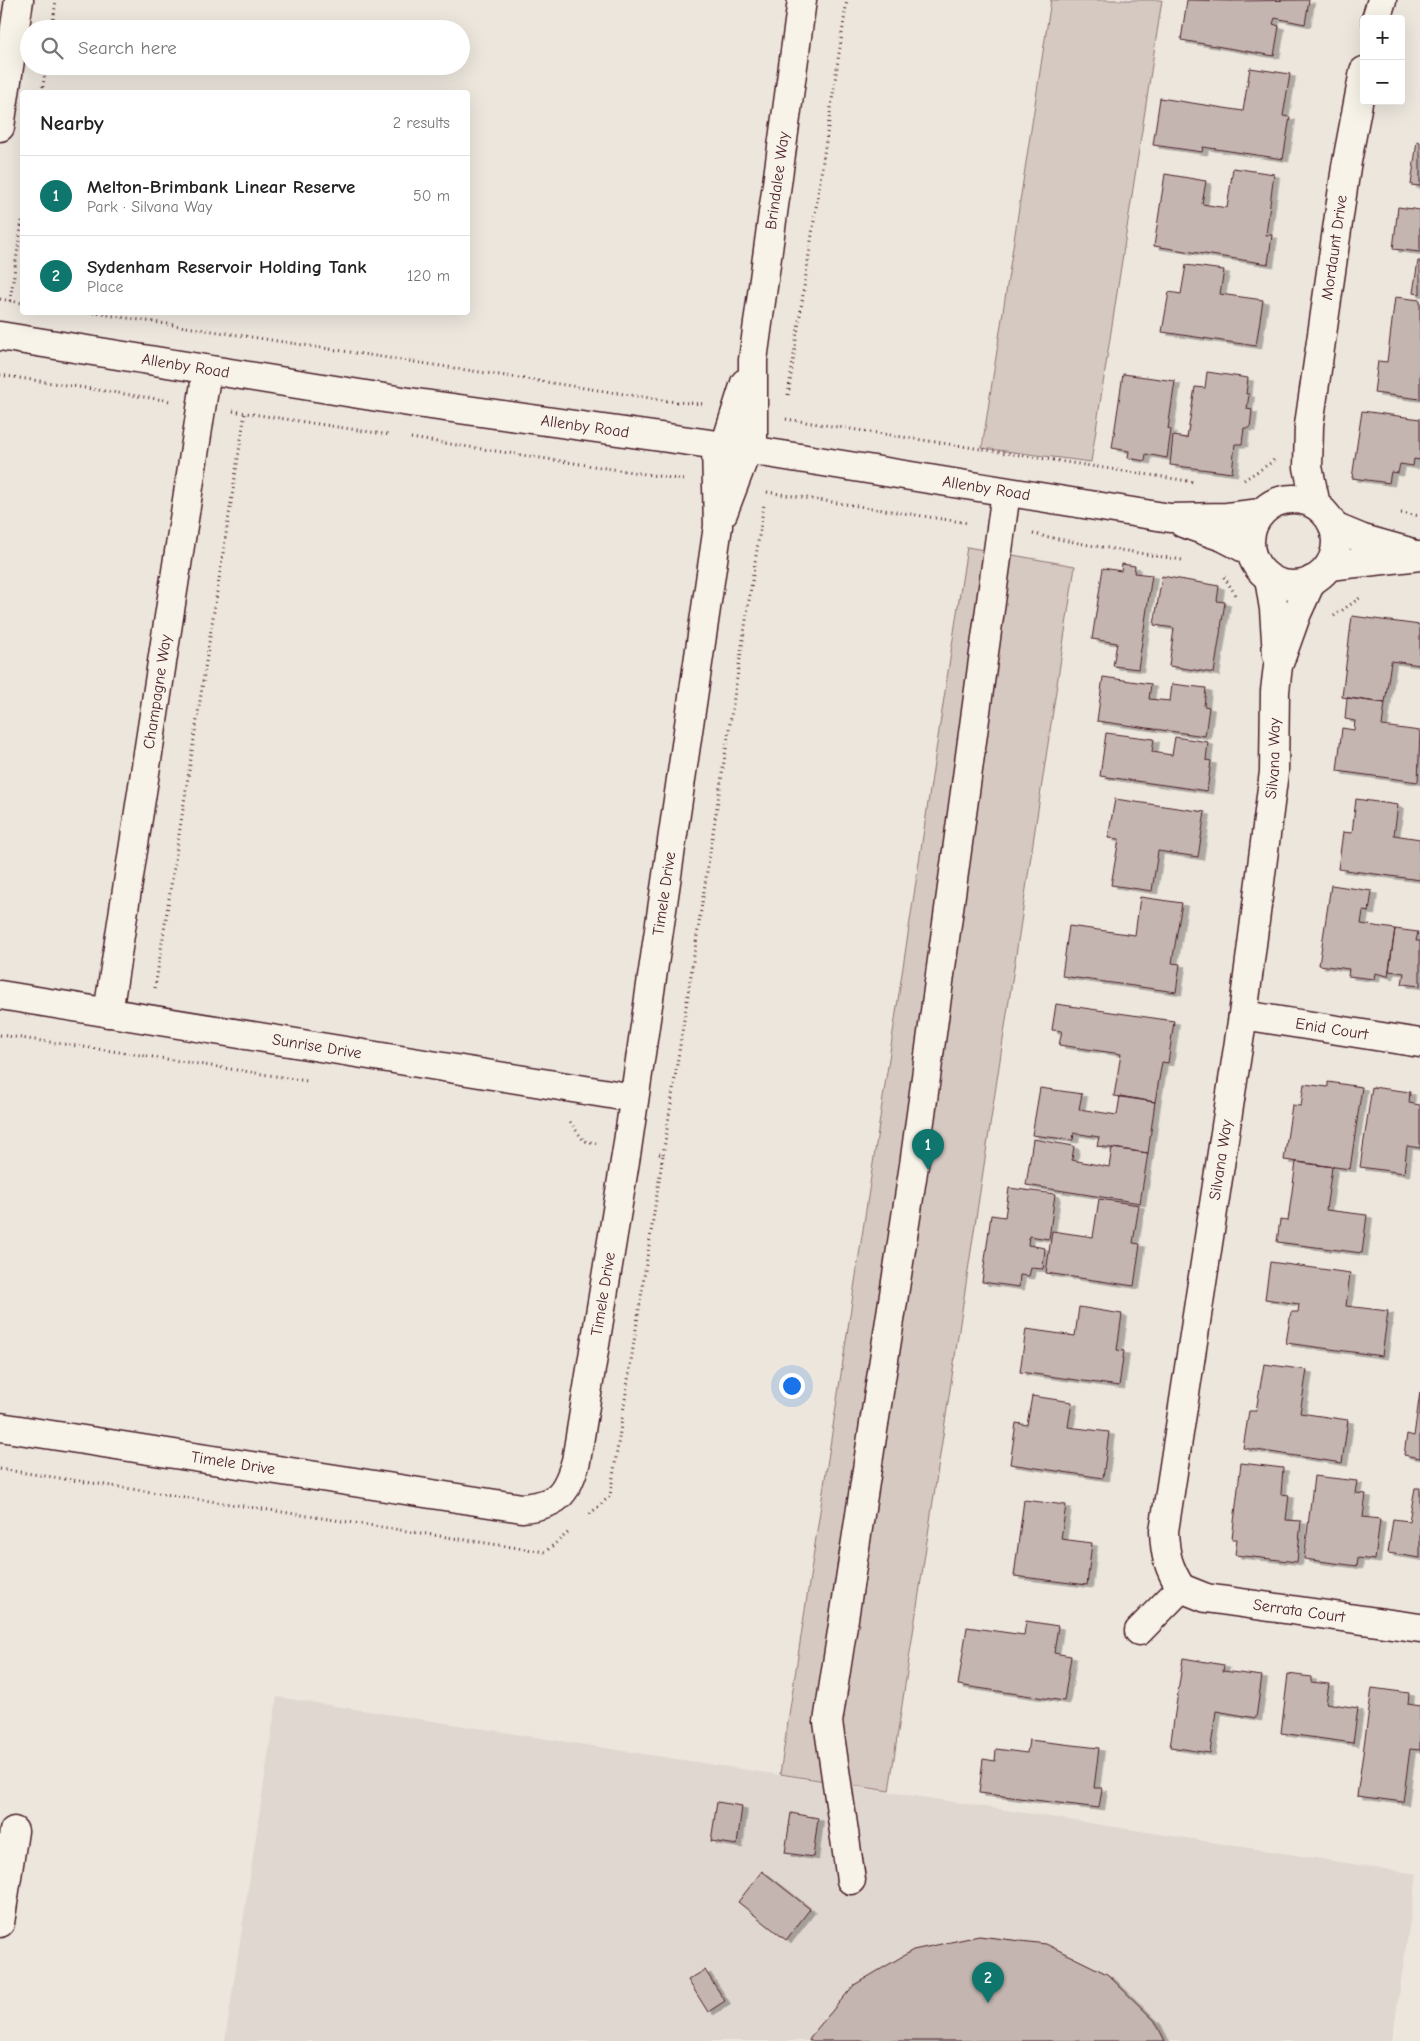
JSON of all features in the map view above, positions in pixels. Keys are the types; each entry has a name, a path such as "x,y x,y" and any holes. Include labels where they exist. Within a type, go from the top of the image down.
{"street":[{"path":"0,127 19,0"},
{"name":"Brindalee Way","path":"735,448 753,360 802,0"},
{"path":"1377,15 1382,0"},
{"name":"Mordaunt Drive","path":"1316,505 1308,467 1309,425 1346,167 1360,92"},
{"name":"Allenby Road","path":"0,336 409,402 735,448 1225,527 1272,506"},
{"name":"Brindalee Way","path":"735,448 736,411 753,360"},
{"name":"Champagne Way","path":"108,1013 207,370"},
{"name":"Mordaunt Drive","path":"1272,506 1297,464 1309,425"},
{"name":"Timele Drive","path":"0,1427 522,1508 543,1506 560,1496 571,1480 576,1461 627,1149 718,526 725,486 735,448"},
{"path":"852,1880 828,1722 914,1165 1006,492"},
{"path":"1320,573 1335,553 1336,540 1330,518 1316,505 1306,500 1295,498 1272,506 1253,524 1250,551 1258,566 1269,578 1282,583 1298,584 1320,573 1365,561 1420,556"},
{"name":"Allenby Road","path":"1225,527 1250,551"},
{"path":"1334,527 1364,539 1420,556"},
{"name":"Silvana Way","path":"1181,1588 1170,1571 1165,1555 1164,1531 1243,1015 1274,772 1275,691 1278,666 1286,611 1320,573"},
{"name":"Silvana Way","path":"1269,578 1286,611"},
{"name":"Sunrise Drive","path":"0,995 634,1098"},
{"name":"Enid Court","path":"1243,1015 1420,1043"},
{"path":"1140,1631 1181,1588"},
{"name":"Serrata Court","path":"1181,1588 1206,1598 1420,1628"},
{"path":"1,1910 14,1831"}],"path":[{"path":"53,20 56,0"},
{"path":"788,400 847,0"},
{"path":"42,90 45,75"},
{"path":"10,301 20,234"},
{"path":"0,299 20,303"},
{"path":"108,315 676,402 714,405 736,411"},
{"path":"0,375 392,436"},
{"path":"786,409 785,419 1204,484"},
{"path":"402,437 1001,528 1188,561"},
{"path":"1297,464 1274,458 1272,462 1233,488 1217,566 1243,606 1311,615 1324,623 1368,592 1365,561"},
{"path":"588,1515 610,1496 766,492"},
{"path":"147,1056 314,1082"},
{"path":"561,1120 571,1122 584,1141 663,1155"},
{"path":"0,1469 545,1552 574,1527"}],"shaded area":[{"path":"1051,0 1162,0 1091,462 982,448"},
{"path":"967,547 1075,566 889,1791 780,1774"},
{"path":"277,1697 1417,1874 1392,2041 225,2041"}],"building":[{"path":"1187,0 1309,0 1305,24 1275,18 1273,24 1279,26 1274,56 1181,40"},
{"path":"1250,68 1290,74 1283,116 1290,117 1283,159 1203,147 1202,152 1153,145 1160,98 1243,111"},
{"path":"1417,141 1420,142 1420,186 1411,185"},
{"path":"1233,168 1274,174 1266,235 1272,235 1268,264 1154,246 1165,174 1206,181 1202,204 1227,208"},
{"path":"1398,207 1420,210 1420,252 1393,249"},
{"path":"1418,261 1420,261 1420,294 1413,293"},
{"path":"1186,265 1224,270 1220,294 1263,300 1256,346 1162,332 1169,292 1181,294"},
{"path":"1395,297 1420,300 1420,399 1374,393 1378,361 1387,362"},
{"path":"1207,372 1248,378 1246,394 1249,394 1247,409 1252,410 1250,428 1244,428 1242,444 1235,444 1232,473 1170,465 1173,436 1187,438 1195,387 1205,388"},
{"path":"1123,374 1175,381 1168,429 1171,430 1167,458 1146,454 1145,461 1128,458 1129,451 1112,448"},
{"path":"1362,411 1420,419 1420,460 1414,459 1413,466 1400,464 1398,473 1391,472 1389,483 1352,478"},
{"path":"1122,564 1135,566 1134,573 1152,575 1138,669 1113,666 1117,643 1092,639 1103,568 1121,571"},
{"path":"1162,576 1219,586 1217,601 1225,602 1214,673 1169,666 1174,628 1154,625"},
{"path":"1352,616 1420,625 1420,665 1391,661 1385,703 1342,697"},
{"path":"1103,677 1151,684 1149,699 1170,701 1172,684 1206,688 1204,706 1209,707 1205,736 1097,721"},
{"path":"1347,698 1385,703 1382,726 1420,731 1418,782 1337,771 1342,728 1354,730 1355,721 1345,719"},
{"path":"1106,733 1154,739 1152,752 1172,755 1175,737 1208,742 1206,760 1211,761 1207,791 1100,776"},
{"path":"1115,799 1205,812 1198,857 1158,851 1152,891 1111,885 1119,839 1108,838"},
{"path":"1356,799 1398,805 1394,835 1420,839 1420,880 1338,869 1343,832 1352,833"},
{"path":"1331,885 1372,891 1369,912 1363,911 1361,924 1395,929 1388,976 1375,973 1374,979 1348,976 1349,969 1319,965"},
{"path":"1140,897 1182,903 1172,963 1180,964 1176,992 1062,976 1069,926 1135,935"},
{"path":"1395,929 1418,932 1416,941 1420,941 1420,986 1402,984 1404,973 1389,971"},
{"path":"1056,1004 1174,1021 1168,1063 1162,1062 1155,1102 1114,1096 1121,1054 1059,1045 1062,1031 1052,1030"},
{"path":"1328,1082 1362,1087 1350,1169 1284,1160 1292,1105 1301,1106 1304,1084 1328,1087"},
{"path":"1372,1087 1410,1092 1409,1103 1420,1105 1420,1148 1407,1146 1404,1173 1360,1167"},
{"path":"1040,1088 1082,1094 1079,1109 1117,1115 1120,1096 1155,1102 1148,1153 1097,1146 1099,1137 1074,1133 1073,1140 1032,1135"},
{"path":"1033,1139 1074,1146 1072,1160 1109,1167 1112,1148 1148,1153 1140,1203 1026,1185"},
{"path":"1296,1162 1332,1167 1326,1210 1367,1215 1362,1253 1277,1242 1280,1220 1288,1221"},
{"path":"1009,1188 1055,1194 1049,1239 1029,1236 1028,1245 1045,1248 1043,1269 1031,1268 1029,1276 1020,1275 1019,1287 982,1282 991,1215 1005,1217"},
{"path":"1099,1199 1139,1205 1133,1243 1140,1244 1134,1286 1046,1273 1052,1231 1093,1237"},
{"path":"1270,1262 1350,1273 1346,1306 1388,1311 1382,1356 1286,1343 1291,1312 1298,1312 1299,1304 1265,1299"},
{"path":"1079,1307 1122,1314 1117,1350 1124,1351 1119,1386 1020,1372 1026,1329 1075,1336"},
{"path":"1264,1364 1307,1370 1300,1413 1348,1420 1342,1463 1243,1448 1249,1411 1256,1411"},
{"path":"1420,1392 1420,1458 1404,1455 1407,1434 1414,1436"},
{"path":"1032,1396 1072,1402 1068,1427 1109,1432 1103,1478 1010,1464 1016,1423 1027,1425"},
{"path":"1241,1463 1283,1468 1281,1494 1289,1495 1286,1520 1301,1521 1297,1562 1235,1555 1237,1539 1232,1539"},
{"path":"1314,1476 1357,1481 1355,1493 1366,1494 1363,1517 1380,1519 1375,1560 1358,1558 1357,1566 1304,1559"},
{"path":"1415,1488 1420,1488 1420,1558 1388,1553 1393,1519 1409,1521"},
{"path":"1024,1500 1066,1505 1061,1539 1092,1543 1087,1585 1014,1576"},
{"path":"1026,1621 1058,1626 1054,1653 1071,1656 1064,1701 958,1685 967,1627 1024,1635"},
{"path":"1183,1658 1224,1665 1223,1671 1262,1676 1256,1718 1216,1711 1210,1753 1170,1747"},
{"path":"1288,1674 1311,1677 1311,1682 1329,1684 1326,1703 1358,1708 1353,1743 1281,1733"},
{"path":"1372,1688 1409,1693 1408,1704 1420,1706 1420,1750 1410,1749 1403,1802 1357,1796"},
{"path":"1029,1740 1099,1748 1094,1788 1102,1788 1099,1808 979,1793 983,1759 995,1761 996,1749 1027,1753"},
{"path":"717,1802 742,1806 737,1845 711,1841"},
{"path":"791,1813 818,1818 813,1857 785,1853"},
{"path":"762,1871 810,1909 786,1940 738,1902"},
{"path":"979,1936 1046,1944 1107,1974 1155,2021 1165,2041 809,2041 811,2036 854,1985 913,1950"},
{"path":"705,1970 725,2001 708,2012 688,1980"}],"place":[{"name":"Melton-Brimbank Linear Reserve","path":"928,1170"},
{"name":"Sydenham Reservoir Holding Tank","path":"988,2003"}]}
